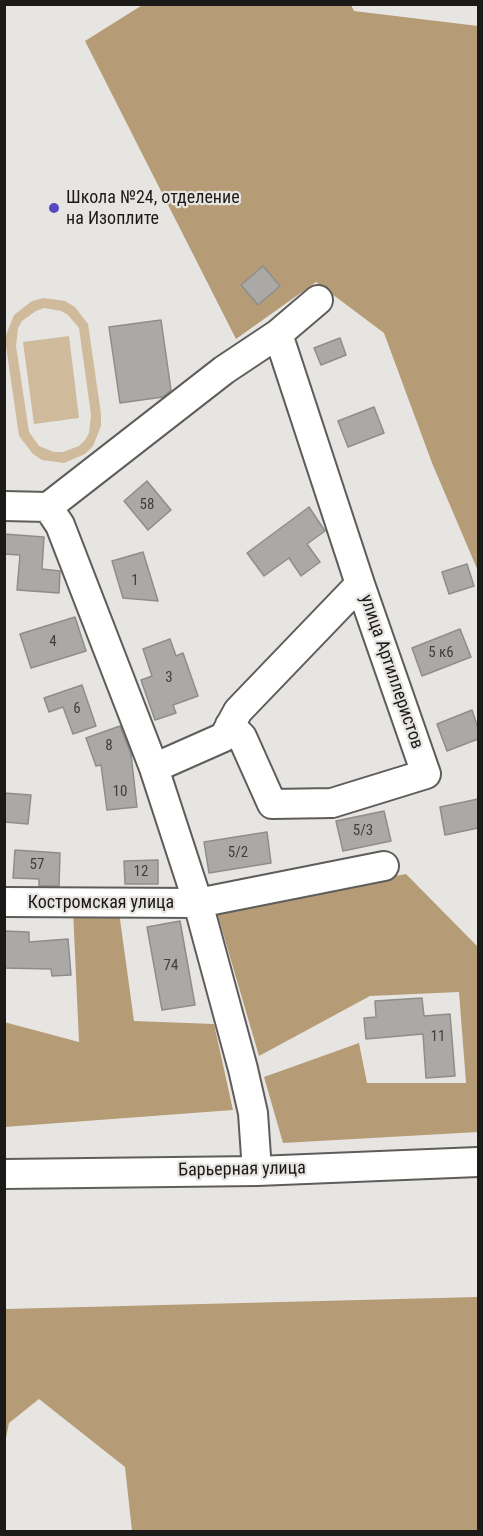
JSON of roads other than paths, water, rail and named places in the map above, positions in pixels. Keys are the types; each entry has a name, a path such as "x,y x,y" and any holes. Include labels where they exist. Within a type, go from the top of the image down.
{"street":[{"path":"4,506 48,507 224,370 278,334 318,300"},
{"name":"улица Артиллеристов","path":"230,725 242,737 272,804 332,803 426,774 360,584 278,334"},
{"path":"48,507 60,525 154,768 198,903 246,1080 253,1113 257,1171"},
{"path":"154,768 224,737 238,711 360,584"},
{"name":"Костромская улица","path":"4,902 198,903 384,866"},
{"name":"Барьерная улица","path":"4,1174 257,1171 478,1162"}],"place":[{"name":"Школа №24, отделение на Изоплите","path":"54,208"}]}
